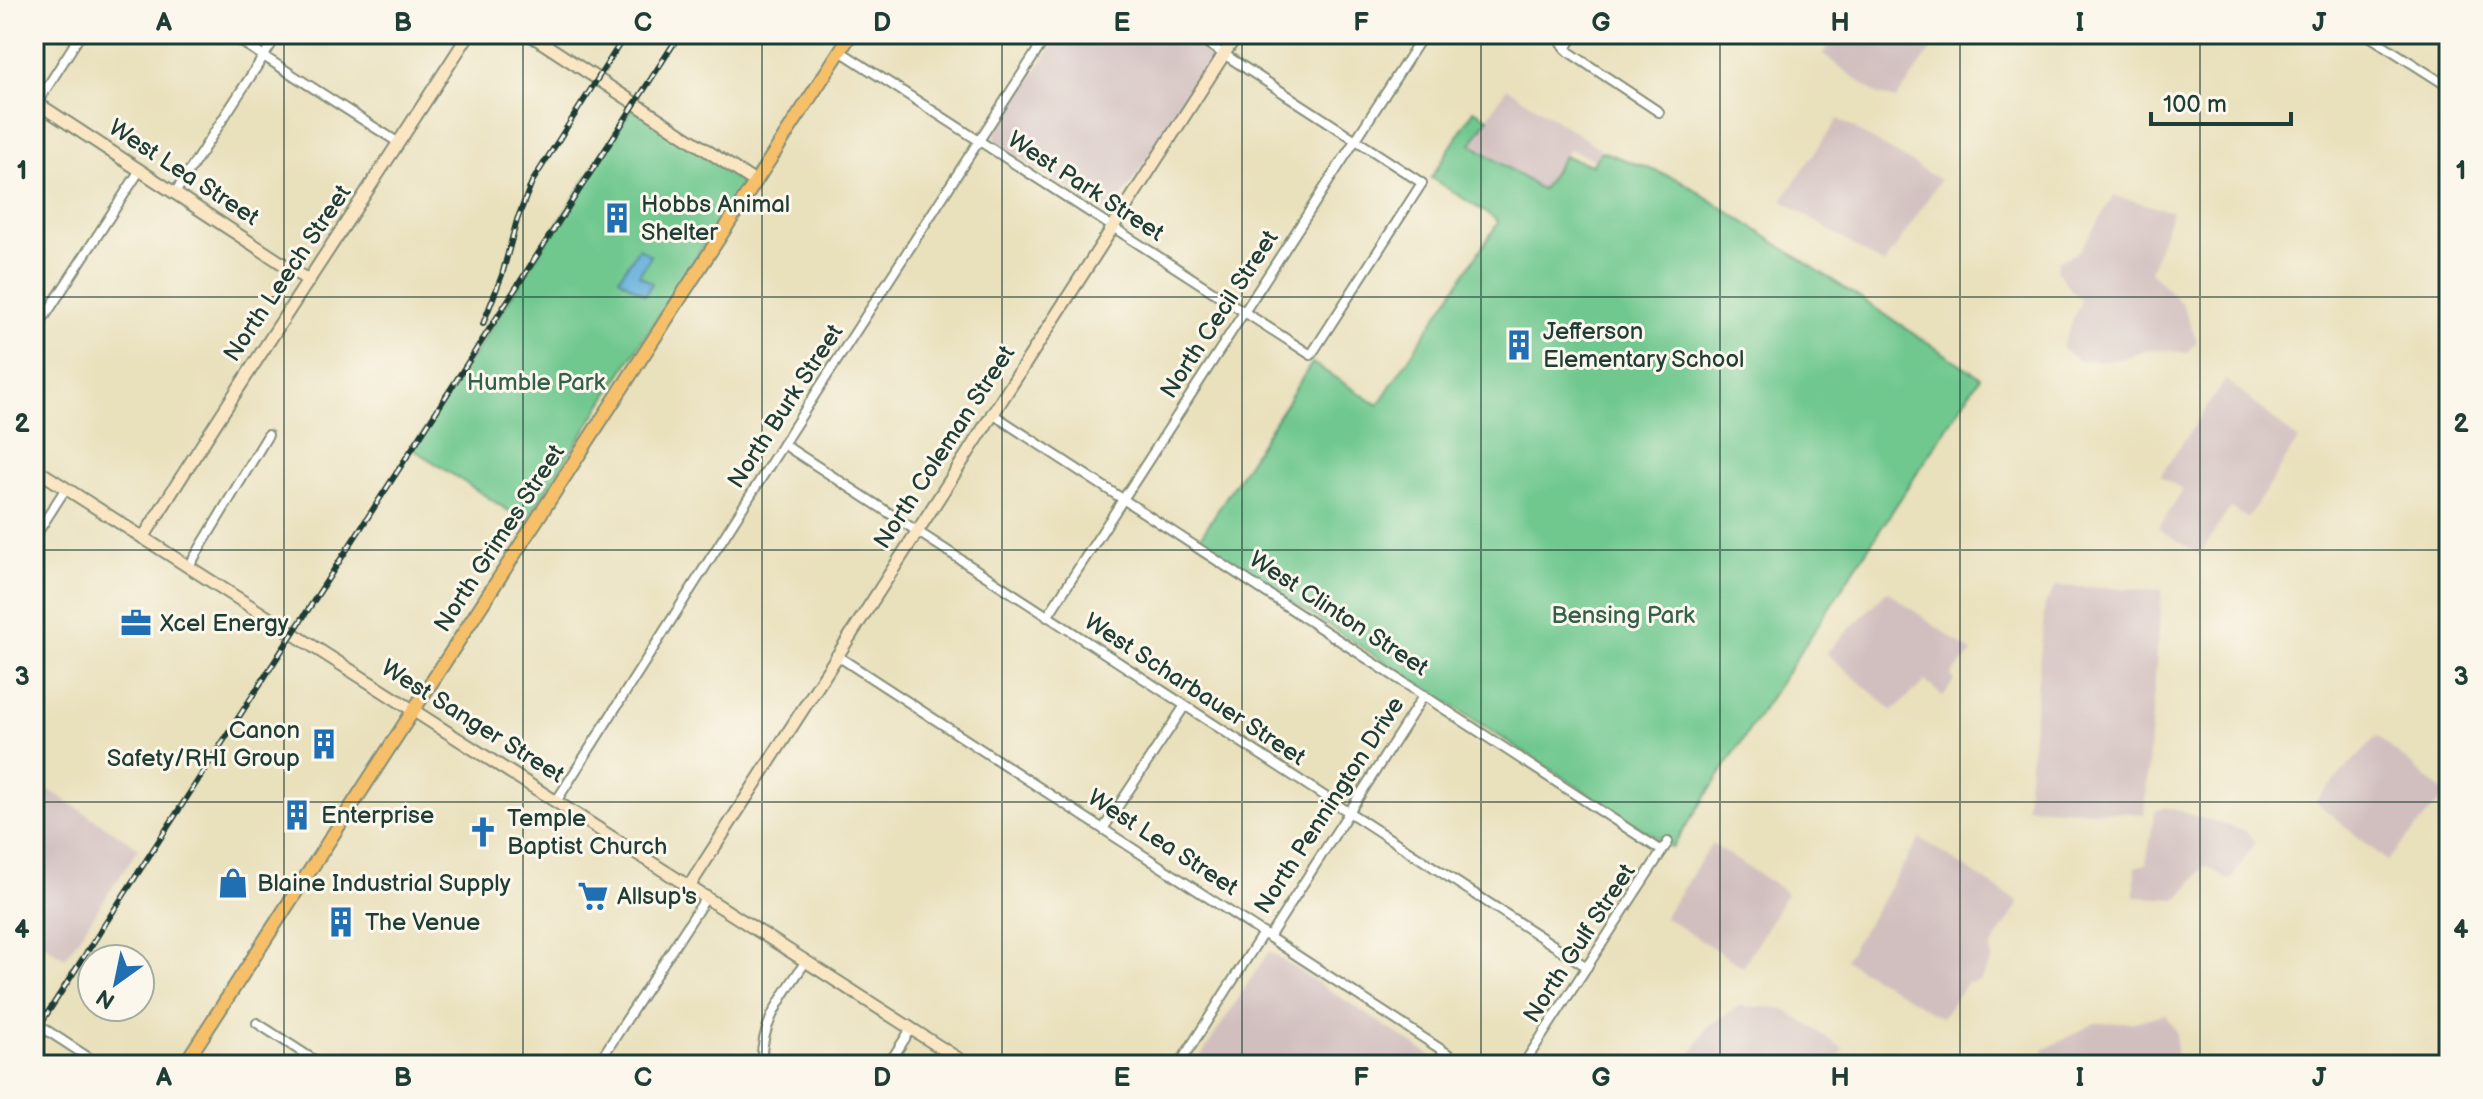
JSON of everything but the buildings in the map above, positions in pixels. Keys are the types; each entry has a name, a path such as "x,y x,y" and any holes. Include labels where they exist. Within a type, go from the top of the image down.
{"main road":[{"name":"North Grimes Street","path":"184,1065 851,34"}],"street":[{"path":"36,102 81,34"},
{"path":"229,34 399,143"},
{"path":"175,193 278,34"},
{"name":"North Leech Street","path":"143,538 236,389 469,34"},
{"path":"529,34 755,182"},
{"name":"North Burk Street","path":"557,800 1048,34"},
{"path":"1193,34 1355,139"},
{"name":"North Coleman Street","path":"690,885 1237,34"},
{"name":"North Cecil Street","path":"1047,617 1424,34"},
{"path":"1555,34 1566,49 1659,112"},
{"path":"1566,49 1575,34"},
{"path":"2366,34 2449,87"},
{"name":"West Park Street","path":"840,51 1311,355 1422,183 1355,139"},
{"name":"West Lea Street","path":"36,102 309,281"},
{"path":"34,333 140,170"},
{"name":"West Clinton Street","path":"991,413 1662,851"},
{"path":"188,568 268,435"},
{"name":"West Scharbauer Street","path":"783,444 1587,967"},
{"name":"West Sanger Street","path":"34,468 968,1065"},
{"path":"34,538 66,488"},
{"name":"West Lea Street","path":"836,655 1465,1065"},
{"name":"North Pennington Drive","path":"1179,1065 1424,695"},
{"path":"1103,829 1184,707"},
{"name":"North Gulf Street","path":"1523,1065 1668,842"},
{"path":"597,1065 707,896"},
{"path":"762,1065 768,1022 806,961"},
{"path":"34,1022 100,1065"},
{"path":"257,1023 322,1065"},
{"path":"888,1065 911,1029"}],"shaded area":[{"path":"1060,34 1177,34 1214,58 1111,214 997,144 995,139 995,134"},
{"path":"1837,34 1912,34 1933,47 1896,100 1876,94 1823,54"},
{"path":"1507,88 1601,149 1594,159 1569,149 1542,190 1471,144"},
{"path":"1838,119 1940,180 1884,265 1782,200"},
{"path":"2114,196 2172,211 2150,271 2182,304 2197,341 2188,353 2152,349 2120,359 2079,361 2061,348 2081,301 2056,271 2059,260 2078,253"},
{"path":"2226,379 2298,440 2248,518 2230,508 2200,554 2158,529 2183,490 2160,476"},
{"path":"2056,586 2162,590 2144,814 2026,807 2045,604"},
{"path":"1887,591 1972,653 1951,675 1955,681 1943,696 1925,681 1893,711 1826,653"},
{"path":"2377,736 2446,794 2387,861 2315,801"},
{"path":"34,780 139,848 65,958 34,938"},
{"path":"2165,807 2246,831 2256,842 2230,881 2205,866 2178,899 2135,897 2135,867 2146,864 2155,811"},
{"path":"1920,838 2019,903 1991,948 1992,960 1980,981 1966,983 1942,1018 1845,960"},
{"path":"1712,844 1787,893 1743,967 1664,917"},
{"path":"1269,951 1439,1061 1437,1065 1195,1065"},
{"path":"1739,1006 1783,1008 1844,1049 1833,1065 1685,1065 1708,1026"},
{"path":"2165,1014 2176,1032 2176,1065 2050,1065 2043,1050 2095,1023 2134,1022"}],"green space":[{"name":"Humble Park","path":"632,108 735,175 741,181 739,190 526,522 413,449"},
{"name":"Bensing Park","path":"1474,110 1488,118 1471,144 1542,190 1564,156 1592,165 1601,151 1680,180 1980,377 1672,848 1198,541 1312,363 1378,405 1498,223 1431,178"}],"water":[{"path":"639,248 651,256 639,275 652,283 645,295 619,278"}],"railway":[{"path":"483,324 532,182 626,34"},
{"path":"34,1034 680,34"}],"place":[{"name":"Hobbs Animal Shelter","path":"617,218"},
{"name":"Jefferson Elementary School","path":"1519,345"},
{"name":"Xcel Energy","path":"136,623"},
{"name":"Canon Safety/RHI Group","path":"324,744"},
{"name":"Enterprise","path":"297,815"},
{"name":"Temple Baptist Church","path":"483,832"},
{"name":"Blaine Industrial Supply","path":"233,883"},
{"name":"Allsup's","path":"593,896"},
{"name":"The Venue","path":"341,922"}]}
